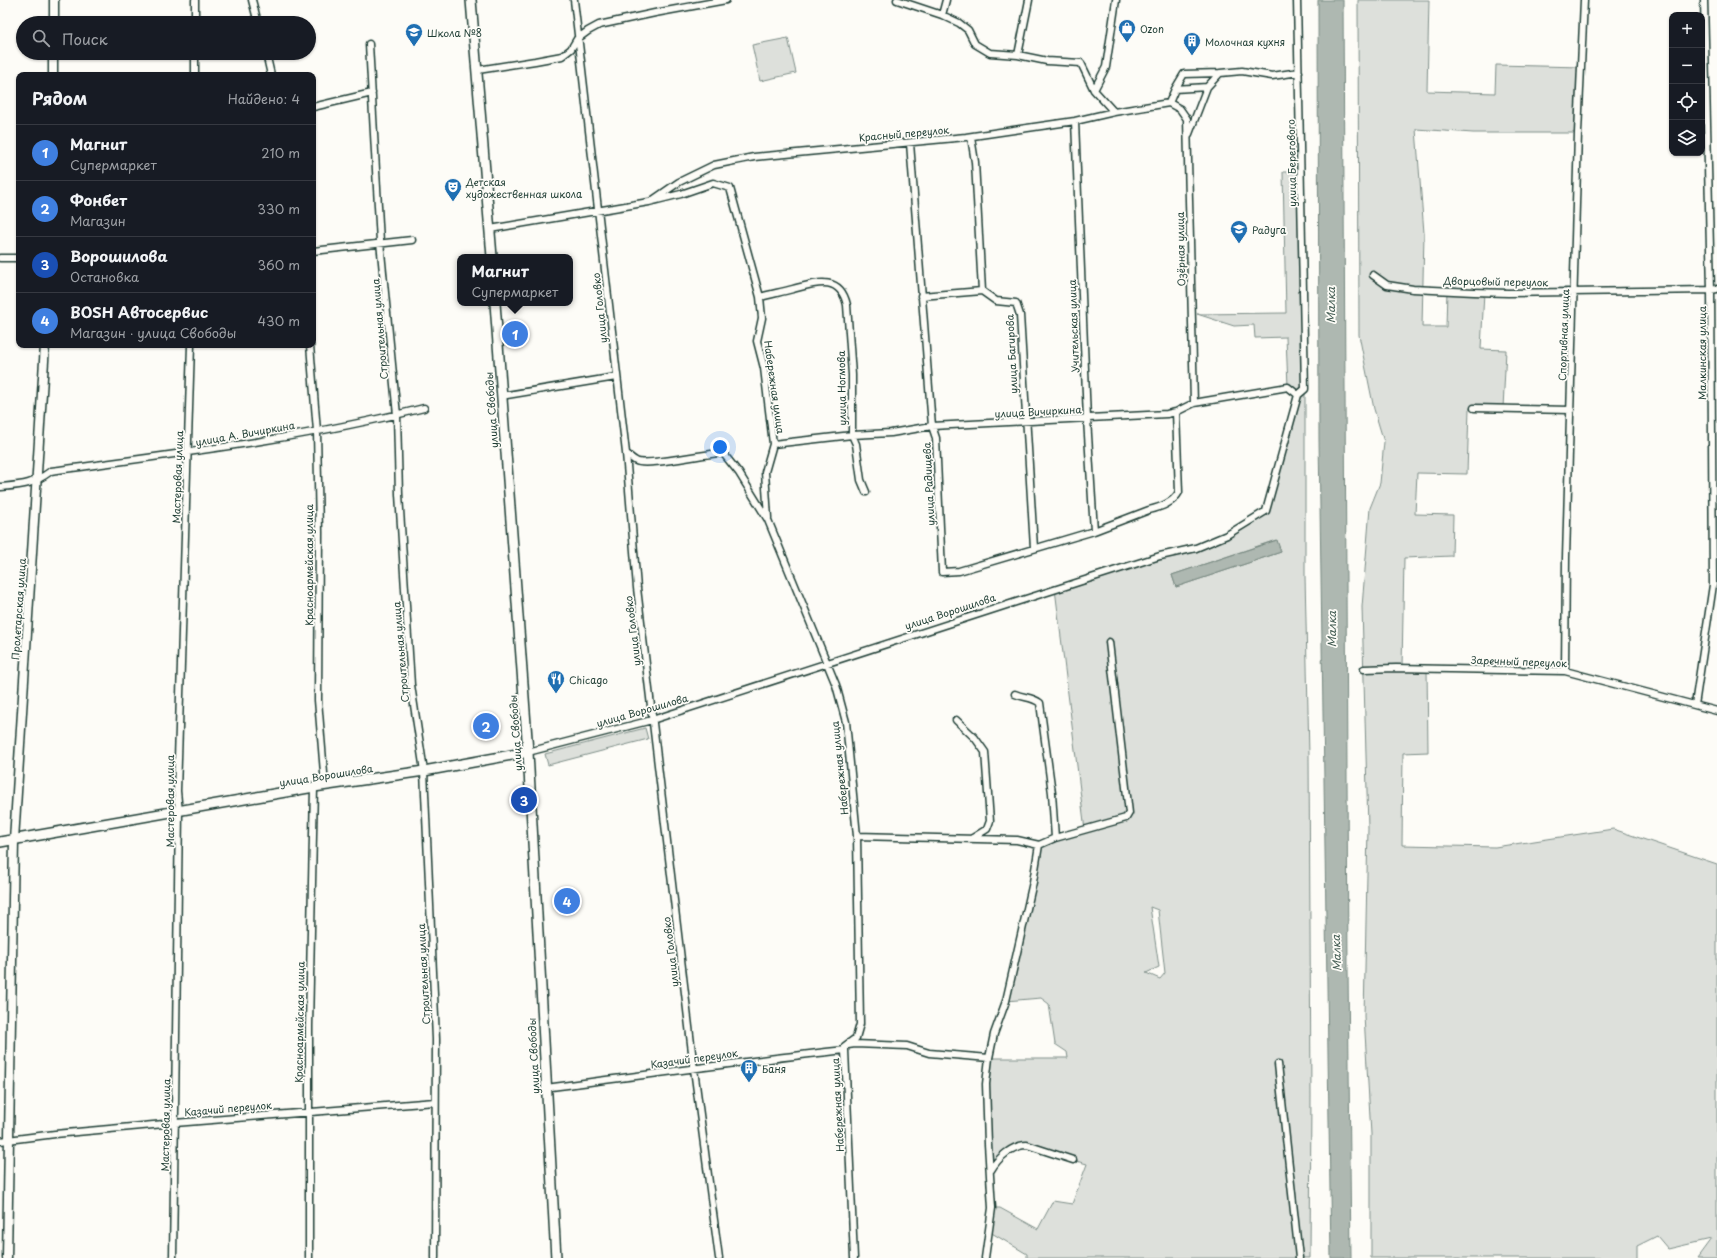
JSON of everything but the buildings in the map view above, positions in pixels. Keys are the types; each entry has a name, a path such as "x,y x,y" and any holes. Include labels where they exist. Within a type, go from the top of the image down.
{"main road":[{"path":"471,0 478,70 492,254"},
{"name":"улица Свободы","path":"495,306 528,752 545,1088 556,1258"},
{"name":"улица Ворошилова","path":"0,842 179,812 325,785 424,771 528,752"}],"street":[{"path":"54,0 54,16"},
{"path":"195,0 195,16"},
{"path":"252,0 256,16"},
{"name":"улица Головко","path":"574,0 577,40 626,453 637,588 652,720 694,1069 719,1258"},
{"path":"478,70 535,62 562,56 571,49 577,40 588,31 599,25 726,0"},
{"path":"897,0 959,23 968,30 975,44 990,53 1018,55 1047,61 1080,63 1094,90 1114,112"},
{"path":"942,16 946,0"},
{"path":"1018,55 1029,0"},
{"path":"1094,90 1106,67 1116,0"},
{"name":"улица Берегового","path":"1297,0 1305,389 1298,395"},
{"name":"Спортивная улица","path":"1565,671 1570,410 1584,0"},
{"name":"Малкинская улица","path":"1695,705 1715,585 1714,290 1704,0"},
{"name":"Строительная улица","path":"369,44 381,243 397,415 399,494 411,685 424,771 436,1039 435,1258"},
{"path":"53,60 53,72"},
{"path":"195,60 195,72"},
{"path":"268,60 271,72"},
{"path":"1169,104 1175,88 1184,74 1242,71 1272,76 1299,72"},
{"path":"1188,138 1207,87 1220,72"},
{"path":"1175,88 1207,87"},
{"path":"316,106 372,93"},
{"name":"Красный переулок","path":"649,202 679,182 714,165 754,157 971,137 1169,104"},
{"name":"Озёрная улица","path":"1169,104 1180,109 1187,119 1194,403"},
{"name":"Учительская улица","path":"1075,120 1087,419 1094,531"},
{"path":"922,296 982,291 975,162 971,137"},
{"name":"улица Радищева","path":"910,143 932,426 936,438 942,572 958,571 1094,531 1166,504 1175,499 1179,492 1176,412"},
{"name":"Красный переулок","path":"490,229 598,212 649,202 713,184 730,188"},
{"name":"Набережная улица","path":"730,188 760,296 762,318 757,341 764,368 773,444 765,472 768,520"},
{"path":"316,251 412,240"},
{"path":"0,258 16,258"},
{"name":"Дворцовый переулок","path":"1373,275 1387,285 1413,289 1508,293 1714,290"},
{"name":"улица Ногмова","path":"760,296 817,282 823,282 840,290 847,305 852,375 852,435 856,444 861,480 866,492"},
{"name":"улица Багирова","path":"982,291 996,301 1016,303 1018,308 1034,548"},
{"name":"Пролетарская улица","path":"8,1258 14,840 44,348"},
{"name":"Мастеровая улица","path":"172,1258 179,812 177,791 191,348"},
{"name":"Красноармейская улица","path":"310,348 317,431 319,532 318,700 325,785"},
{"path":"501,396 616,377"},
{"name":"улица Вичиркина","path":"773,444 852,435 891,433 932,426 1087,419 1176,412 1194,403 1288,387 1298,395"},
{"name":"улица Ворошилова","path":"528,752 652,720 1153,558 1196,548 1227,535 1266,511 1298,395"},
{"name":"улица А. Вичиркина","path":"0,487 22,485 36,481 51,472 317,431 424,408"},
{"path":"1474,408 1570,410"},
{"name":"Набережная улица","path":"626,453 636,462 652,463 709,453 722,453 739,473 768,520 836,685 846,722 856,836 860,1024 856,1038 845,1048 854,1258"},
{"path":"856,836 1018,840 1039,845 1055,838 1126,818 1129,813 1109,642"},
{"name":"Заречный переулок","path":"1364,669 1396,668 1565,671 1717,711"},
{"path":"1015,694 1022,698 1034,698 1040,703 1052,793 1055,838"},
{"path":"956,720 975,738 985,752 990,821 987,829 971,839"},
{"name":"Красноармейская улица","path":"309,1258 309,1112 314,787"},
{"path":"986,1258 992,1208 986,1084 989,1058 994,1034 1006,1001 1033,882 1039,845"},
{"name":"Казачий переулок","path":"545,1088 845,1048 855,1044 907,1046 929,1053 989,1058"},
{"path":"1278,1064 1299,1258"},
{"name":"Казачий переулок","path":"0,1141 10,1141 56,1134 175,1123 435,1102"},
{"path":"991,1170 997,1160 1019,1145 1027,1145 1073,1160"}],"shaded area":[{"path":"1358,0 1429,0 1427,91 1495,93 1496,65 1582,67 1578,133 1473,133 1416,129 1424,233 1422,327 1446,327 1447,290 1484,292 1481,349 1506,350 1503,408 1469,409 1467,474 1417,473 1415,514 1453,515 1452,556 1404,558 1402,668 1427,669 1428,752 1403,753 1402,845 1495,847 1613,829 1717,864 1717,1258 1697,1258 1711,1239 1668,1249 1657,1236 1637,1246 1637,1258 1371,1258 1371,1134 1364,1016 1368,828 1362,607 1370,508 1380,483 1384,442 1374,409 1359,335"},
{"path":"788,38 796,73 760,81 752,45"},
{"path":"1283,172 1301,172 1305,389 1305,576 1309,756 1311,1096 1310,1258 1027,1258 1027,1254 990,1232 992,1208 1000,1208 1038,1229 1053,1201 1072,1204 1087,1164 1019,1145 991,1170 988,1144 989,1058 1068,1058 1067,1052 1055,1044 1049,1004 1041,998 1006,1001 1039,845 1085,830 1055,589 1196,548 1266,511 1298,395 1288,387 1286,337 1255,338 1254,325 1234,326 1197,314 1286,313","holes":["1276,540 1281,552 1176,587 1172,575","1150,907 1158,910 1165,973 1160,979 1146,973 1159,967"]},
{"path":"645,728 648,739 548,765 545,754"}],"water":[{"name":"Малка","path":"1318,0 1343,0 1351,1258 1331,1258 1319,439"},
{"path":"1277,540 1281,552 1176,587 1172,575"}],"place":[{"name":"Ozon","path":"1127,43"},
{"name":"Школа №8","path":"414,47"},
{"name":"Молочная кухня","path":"1192,56"},
{"name":"Детская художественная школа","path":"453,202"},
{"name":"Радуга","path":"1239,244"},
{"name":"Магнит","path":"515,334"},
{"name":"Chicago","path":"556,694"},
{"name":"Фонбет","path":"486,726"},
{"name":"Ворошилова","path":"524,800"},
{"name":"BOSH Автосервис","path":"567,901"},
{"name":"Баня","path":"749,1083"}]}
